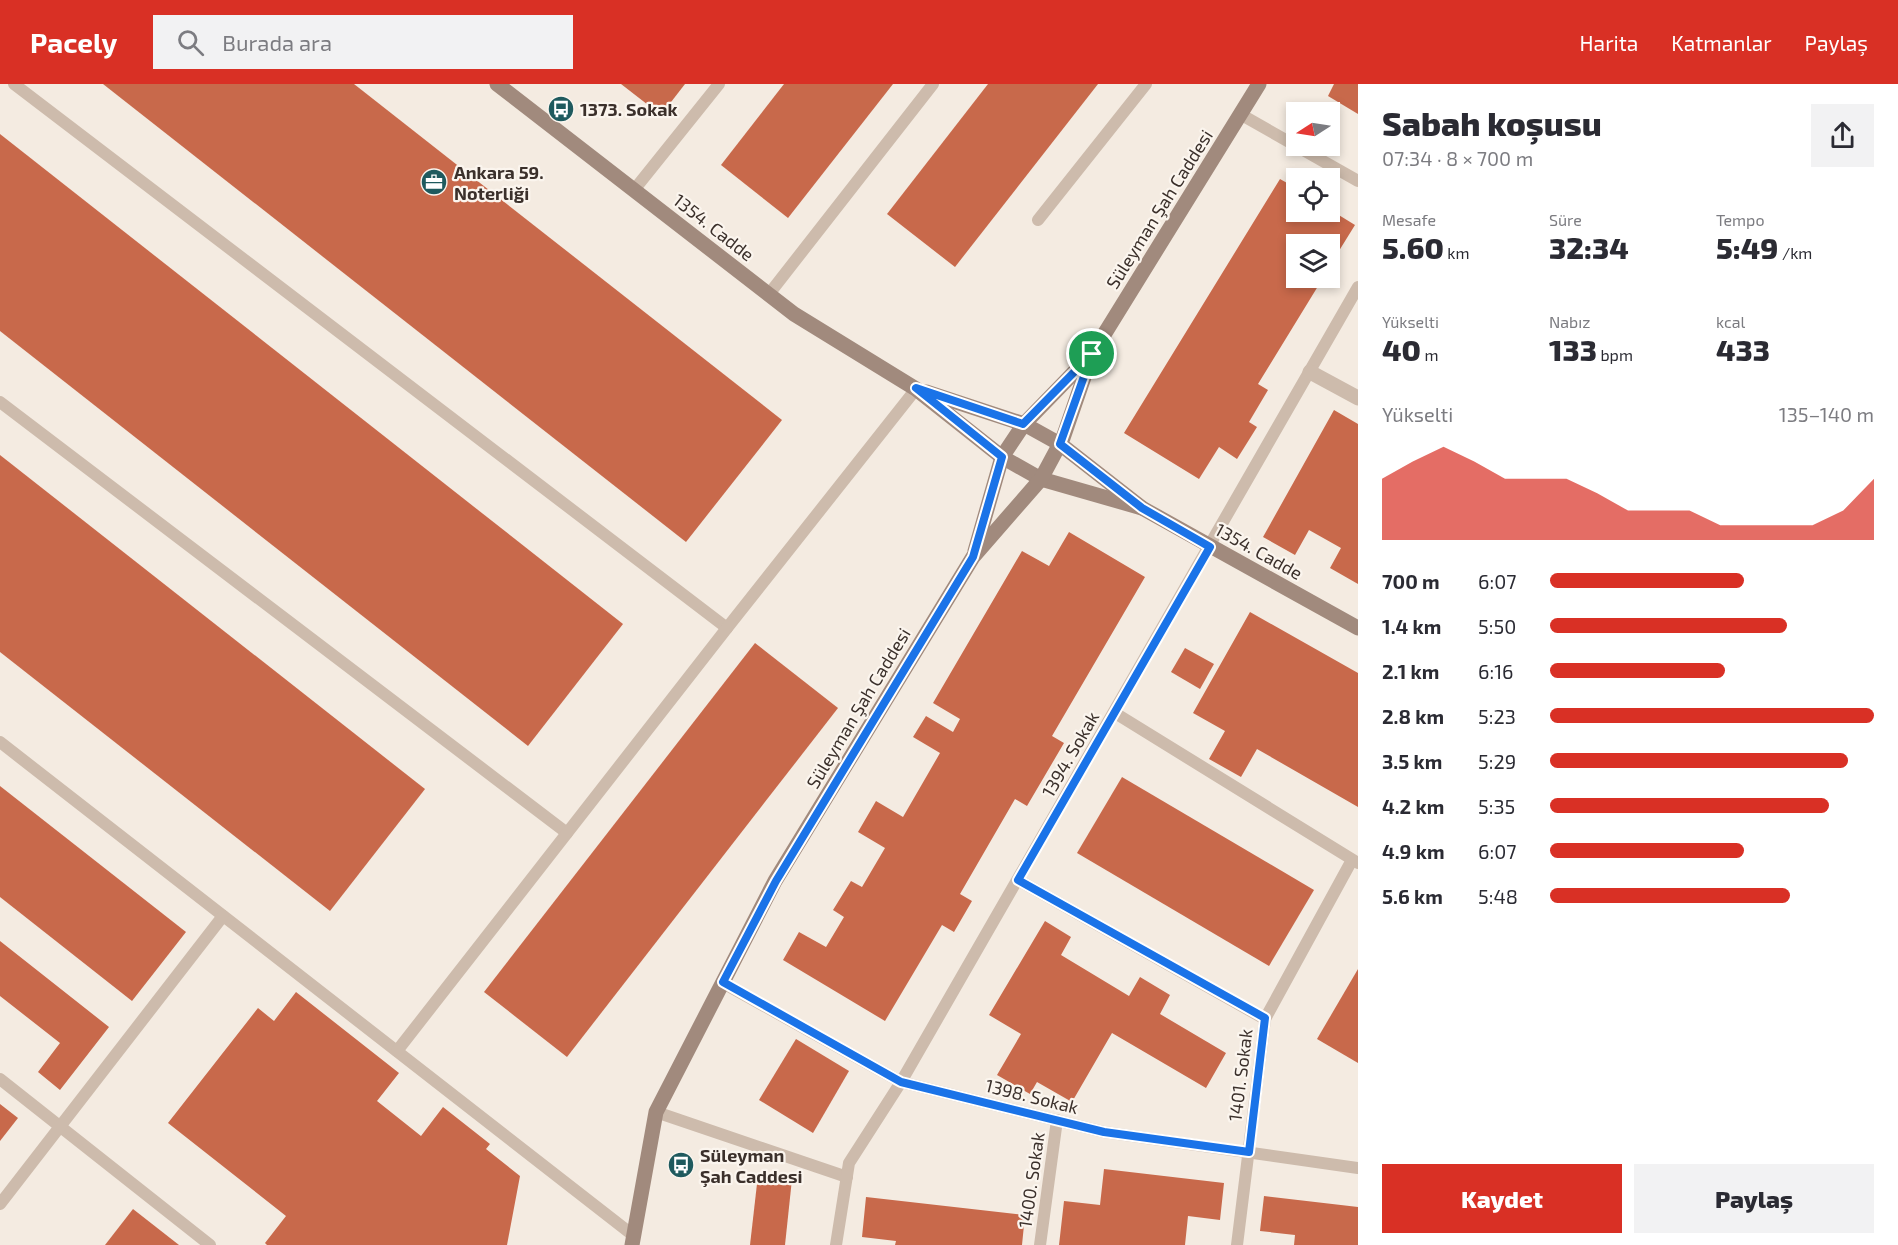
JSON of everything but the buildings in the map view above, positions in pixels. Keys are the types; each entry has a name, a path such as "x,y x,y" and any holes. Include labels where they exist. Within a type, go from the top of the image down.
{"main road":[{"name":"1354. Cadde","path":"497,84 794,314 916,388 1002,457 1041,479 1142,508"},
{"name":"Süleyman Şah Caddesi","path":"1092,354 1259,84"},
{"path":"973,557 1002,457 1023,424 1092,354"},
{"path":"973,557 1041,479 1060,444 1092,354"},
{"name":"1354. Cadde","path":"916,388 1023,424 1060,444 1142,508 1358,628"},
{"name":"Süleyman Şah Caddesi","path":"633,1241 656,1112 776,881 973,557"}],"street":[{"path":"1310,372 1358,398"}],"lane":[{"path":"14,84 727,628"},
{"path":"634,190 719,84"},
{"path":"769,294 933,84"},
{"path":"1038,220 1146,84"},
{"path":"1240,114 1358,181"},
{"name":"1394. Sokak","path":"836,1245 849,1163 901,1082 1358,287"},
{"path":"397,1051 916,388"},
{"path":"0,402 567,833"},
{"path":"1115,713 1355,861"},
{"path":"0,742 397,1051 633,1241"},
{"name":"1401. Sokak","path":"1237,1245 1265,1018 1355,861"},
{"path":"1018,880 1265,1018"},
{"path":"0,1204 223,916"},
{"name":"1398. Sokak","path":"723,982 901,1082 1104,1132 1358,1168"},
{"path":"0,1079 210,1245"},
{"path":"656,1112 847,1177"},
{"name":"1400. Sokak","path":"1040,1245 1057,1120"}],"place":[{"name":"1373. Sokak","path":"561,109"},
{"name":"Ankara 59. Noterliği","path":"434,182"},
{"name":"Süleyman Şah Caddesi","path":"681,1165"}],"route":[{"path":"1092,354 1060,444 1142,508 1210,547 1018,880 1265,1018 1249,1152 1104,1132 901,1082 723,982 776,881 973,557 1002,457 916,388 1023,424 1092,354"}]}
